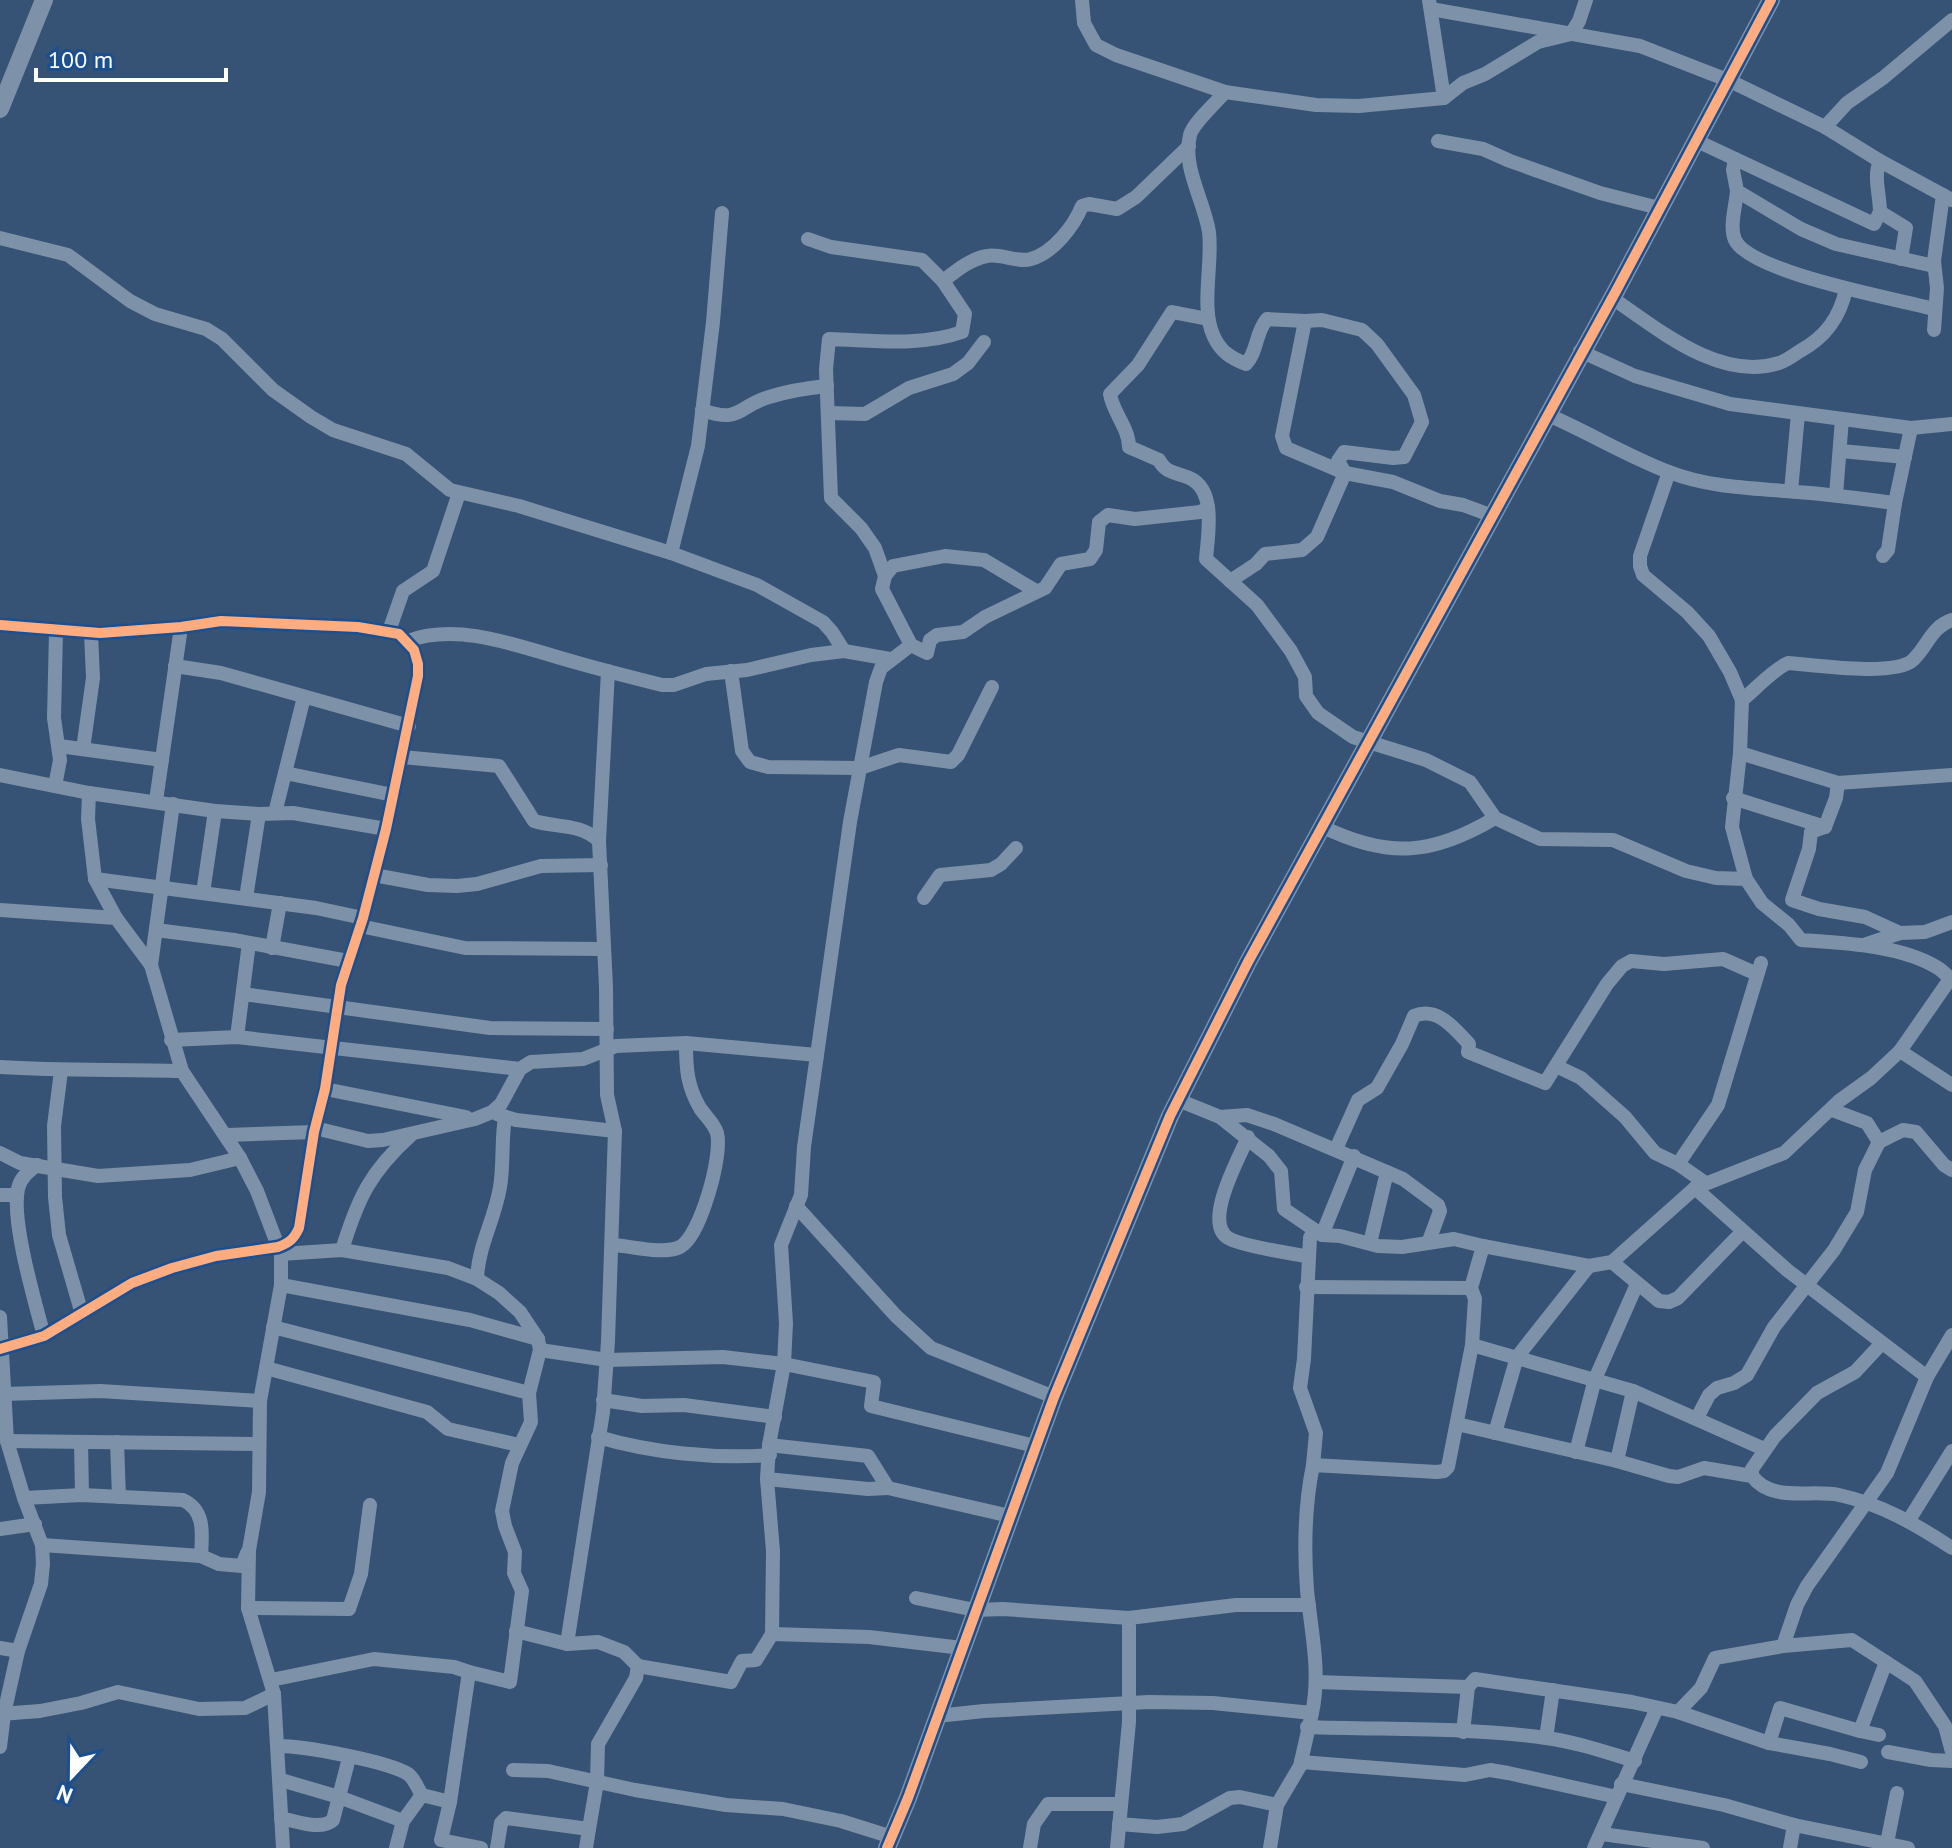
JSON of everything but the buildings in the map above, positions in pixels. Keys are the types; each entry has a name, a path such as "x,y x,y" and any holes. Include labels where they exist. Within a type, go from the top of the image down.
{"street":[{"path":"0,109 44,0"},
{"path":"1082,0 1084,23 1096,45 1116,55 1225,92 1316,105 1359,106 1444,98 1463,83 1485,74 1538,42 1571,34 1586,0"},
{"path":"513,1770 548,1771 726,1805 783,1809 841,1821 890,1842 1054,1397 1133,1200 1178,1100 1248,962 1730,81 1771,0"},
{"path":"1444,98 1430,4 1640,46 1730,81 1825,127 1947,197 1934,266 1937,288 1934,330"},
{"path":"1825,127 1847,103 1883,78 1952,20"},
{"path":"1225,92 1190,132 1189,146 1194,185 1209,231 1208,319 1212,335 1222,351 1246,364 1253,357 1260,328 1267,319 1322,320 1362,330 1377,344 1414,395 1422,422 1404,457 1344,452 1338,461 1345,473"},
{"path":"1438,141 1483,149 1586,188 1659,208"},
{"path":"1697,141 1874,224 1880,212 1875,174 1880,161"},
{"path":"943,281 972,260 989,255 1030,260 1060,241 1082,206 1089,204 1117,209 1136,197 1189,146"},
{"path":"1735,159 1733,170 1737,191 1733,237 1739,245 1776,266 1846,289 1934,309"},
{"path":"1737,191 1801,229 1825,239 1934,266"},
{"path":"1880,212 1906,228 1901,259"},
{"path":"671,553 691,477 702,410 722,213"},
{"path":"0,238 68,255 130,301 155,314 206,329 222,339 273,390 311,417 333,430 406,454 440,484 459,493 519,506 671,553 757,585 823,622 844,651"},
{"path":"808,239 831,247 922,260 943,281 965,314 962,332 944,339 829,339 827,386 831,498 861,528 875,548 885,576"},
{"path":"1612,298 1691,348 1718,361 1743,368 1779,363 1825,334 1842,309 1846,289"},
{"path":"1208,319 1172,312 1138,365 1110,394 1112,408 1129,437 1129,447 1159,460 1162,467 1173,474 1195,479 1204,491 1208,508 1206,559 1257,605 1291,651 1305,677 1306,696 1318,713 1368,744 1426,760 1470,782 1495,818 1540,839 1613,840 1686,871 1716,878 1746,879"},
{"path":"1305,321 1283,443 1295,453 1310,456 1345,473 1393,482 1440,501 1463,505 1493,516"},
{"path":"828,413 865,414 909,388 953,374 968,363 984,342"},
{"path":"1580,351 1635,376 1730,404 1911,428 1952,424"},
{"path":"702,410 720,417 743,412 775,395 827,386"},
{"path":"1546,414 1669,472 1725,486 1895,503"},
{"path":"1791,491 1798,414"},
{"path":"1836,495 1842,419"},
{"path":"1883,556 1888,550 1911,428"},
{"path":"1841,451 1905,457"},
{"path":"1178,1100 1220,1117 1269,1156 1281,1171 1284,1209 1318,1233 1402,1247 1454,1239 1589,1266 1612,1262 1700,1185 1784,1153 1839,1101 1871,1078 1900,1051 1951,980 1940,969 1921,959 1864,945 1801,940 1789,925 1762,903 1746,879 1732,827 1742,700 1709,636 1687,612 1643,575 1640,566 1640,556 1669,472"},
{"path":"1230,581 1256,564 1265,554 1302,550 1317,537 1345,473"},
{"path":"389,631 403,591 433,571 459,493"},
{"path":"1036,591 996,566 971,557 945,556 893,566 885,576 882,589 911,645 927,653 930,640 937,635 963,632 985,617 1045,588 1061,564 1090,559 1096,550 1099,522 1108,515 1135,519 1200,512 1208,508"},
{"path":"1742,700 1788,663 1872,669 1902,666 1913,660 1936,628 1952,620"},
{"path":"0,625 91,633 221,621 389,631 408,641 418,664 409,726 386,829 348,961 325,1089 314,1130 299,1228 280,1250"},
{"path":"156,801 181,627"},
{"path":"55,786 60,760 54,718 56,631"},
{"path":"83,749 93,678 91,633"},
{"path":"408,641 422,635 452,634 499,641 668,685 706,674 844,651 890,659"},
{"path":"516,1631 567,1644 598,1642 612,1645 638,1666 731,1682 742,1661 756,1660 772,1634 773,1551 767,1479 784,1364 786,1323 781,1245 801,1195 804,1147 850,822 876,682 881,668 911,645"},
{"path":"175,666 221,673 409,726"},
{"path":"567,1644 603,1400 613,1245 615,1131 607,1095 608,1048 599,841 608,671"},
{"path":"731,671 742,751 750,762 768,767 860,768 899,755 951,762 958,755 992,687"},
{"path":"275,813 304,697"},
{"path":"59,746 162,760"},
{"path":"1740,753 1838,783 1952,775"},
{"path":"402,757 499,766 534,821 590,832 599,841"},
{"path":"285,773 393,795"},
{"path":"0,775 89,793 215,811 293,813 386,829"},
{"path":"1838,783 1825,827 1811,832 1809,849 1792,900 1819,909 1865,917 1900,933"},
{"path":"89,793 88,819 95,879 116,918 151,965 182,1071 240,1158 257,1191 280,1250 281,1285 260,1401 259,1492 249,1550 248,1608 272,1687 281,1780 283,1848"},
{"path":"1733,798 1825,827"},
{"path":"151,965 173,804"},
{"path":"203,893 215,811"},
{"path":"246,898 259,814"},
{"path":"1323,827 1367,845 1416,850 1474,831 1495,818"},
{"path":"924,898 940,875 991,870 1016,848"},
{"path":"374,875 428,885 457,886 477,884 541,866 601,865"},
{"path":"95,879 280,903 465,948 604,949"},
{"path":"272,948 280,903"},
{"path":"0,910 116,918"},
{"path":"1864,945 1900,933 1925,932 1952,922"},
{"path":"156,930 348,961"},
{"path":"237,1037 249,943"},
{"path":"1336,1149 1358,1100 1377,1088 1414,1016 1425,1012 1437,1015 1469,1044 1468,1052 1545,1083 1607,984 1622,966 1631,961 1664,964 1723,959 1759,968 1718,1105 1678,1164"},
{"path":"243,994 490,1028 607,1029"},
{"path":"171,1040 237,1037 520,1069"},
{"path":"477,1279 480,1252 500,1188 501,1104 520,1069 531,1062 583,1059 608,1048 686,1043 817,1055"},
{"path":"613,1245 670,1250 684,1244 696,1230 718,1146 717,1134 692,1093 686,1076 686,1043"},
{"path":"1900,1051 1952,1085"},
{"path":"1556,1066 1581,1078 1625,1117 1655,1153 1678,1164 1742,1232 1927,1377"},
{"path":"0,1067 61,1071 107,1068 182,1071"},
{"path":"61,1071 54,1126 55,1197 59,1235 82,1314"},
{"path":"325,1089 475,1119"},
{"path":"1832,1110 1867,1123 1879,1142"},
{"path":"227,1135 314,1130 368,1141 499,1115 588,1130 615,1131"},
{"path":"1220,1117 1247,1115 1354,1156 1403,1179 1438,1205 1440,1211 1429,1241"},
{"path":"1697,1418 1709,1395 1717,1388 1747,1375 1774,1327 1834,1250 1857,1212 1865,1170 1879,1142 1903,1130 1916,1132 1952,1170"},
{"path":"342,1250 356,1209 372,1177 414,1132"},
{"path":"1248,1137 1221,1203 1219,1226 1229,1239 1309,1257"},
{"path":"0,1153 20,1163 88,1175 190,1170 240,1158"},
{"path":"1270,1848 1277,1805 1301,1762 1316,1682 1315,1639 1307,1588 1308,1517 1316,1433 1299,1379 1304,1359 1310,1238 1318,1233 1354,1156"},
{"path":"37,1165 21,1180 17,1195 20,1233 44,1336"},
{"path":"1370,1243 1387,1172"},
{"path":"0,1195 17,1195"},
{"path":"796,1206 896,1316 931,1348 1054,1397"},
{"path":"1612,1262 1659,1301 1669,1302 1678,1298 1742,1232"},
{"path":"1313,1465 1444,1471 1448,1467 1472,1345 1475,1299 1471,1288 1483,1246"},
{"path":"1,1349 44,1336 132,1283 172,1268 216,1256 280,1250 342,1250 430,1263 477,1279 520,1312 539,1344 529,1393 531,1422 512,1463 502,1511 515,1552 514,1573 522,1591 510,1682 454,1667 374,1659 272,1687 245,1708 199,1709 118,1692 81,1703 2,1714"},
{"path":"1495,1433 1517,1357 1589,1266"},
{"path":"1576,1452 1595,1379 1637,1284"},
{"path":"281,1285 470,1320 539,1344 607,1360 723,1357 784,1364 874,1382 871,1406 1035,1446"},
{"path":"1306,1287 1471,1288"},
{"path":"0,1317 7,1441 42,1545 41,1584 18,1651 2,1714 0,1747"},
{"path":"273,1327 529,1393"},
{"path":"1783,1646 1807,1586 1887,1473 1927,1377 1952,1335"},
{"path":"1882,1343 1855,1372 1817,1393 1764,1449 1752,1469 1752,1476 1756,1482 1780,1493 1810,1491 1840,1495 1867,1504 1909,1520 1952,1548"},
{"path":"1472,1345 1633,1391 1764,1449"},
{"path":"266,1368 427,1412 448,1429 519,1445"},
{"path":"4,1394 100,1391 260,1401"},
{"path":"1617,1461 1633,1391"},
{"path":"603,1400 642,1406 684,1405 775,1417"},
{"path":"1457,1424 1669,1476 1678,1477 1704,1468 1752,1476"},
{"path":"598,1437 625,1445 736,1458 769,1450 868,1456 888,1488"},
{"path":"7,1441 259,1444"},
{"path":"81,1442 82,1495"},
{"path":"117,1442 119,1497"},
{"path":"1909,1520 1952,1451"},
{"path":"767,1479 868,1489 888,1488 1010,1516"},
{"path":"24,1498 82,1495 183,1500 199,1512 201,1556"},
{"path":"248,1608 349,1609 361,1574 370,1505"},
{"path":"0,1529 35,1524"},
{"path":"42,1545 201,1556 219,1564 242,1566 249,1550"},
{"path":"916,1598 975,1610 1003,1609 1129,1618 1236,1605 1309,1605"},
{"path":"1117,1848 1130,1704 1129,1618"},
{"path":"772,1634 885,1638 962,1648"},
{"path":"1678,1712 1701,1688 1715,1658 1845,1639 1857,1643 1915,1681 1945,1726 1952,1752"},
{"path":"0,1648 18,1651"},
{"path":"1860,1731 1886,1662"},
{"path":"586,1848 597,1782 598,1744 636,1678 638,1666"},
{"path":"469,1672 450,1802 441,1840 481,1848"},
{"path":"1463,1732 1468,1687 1475,1679 1678,1712 1769,1743 1861,1762"},
{"path":"1316,1682 1468,1687"},
{"path":"1546,1738 1553,1690"},
{"path":"937,1716 1130,1704 1213,1703 1310,1720 1546,1738 1580,1744 1635,1761"},
{"path":"1594,1848 1657,1708"},
{"path":"1769,1743 1780,1708 1879,1735"},
{"path":"278,1746 294,1746 381,1763 410,1775 422,1795 450,1802"},
{"path":"1888,1752 1952,1761"},
{"path":"281,1818 322,1826 329,1824 333,1820 349,1758"},
{"path":"1301,1762 1465,1775 1490,1770 1526,1775 1724,1805 1794,1825 1908,1848"},
{"path":"281,1780 403,1821"},
{"path":"1887,1843 1897,1793"},
{"path":"396,1848 403,1821 422,1795"},
{"path":"1119,1824 1157,1827 1183,1824 1230,1798 1240,1797 1277,1805"},
{"path":"1030,1848 1034,1824 1048,1804 1121,1804"},
{"path":"497,1848 501,1823 506,1818 589,1829"},
{"path":"1790,1848 1794,1825"},
{"path":"1602,1834 1703,1848"}],"cycle path":[{"path":"887,1848 1054,1397 1170,1116 1248,962 1616,291 1771,0"},
{"path":"0,625 100,633 221,621 358,627 399,634 414,650 418,664 386,829 363,918 341,985 325,1089 314,1132 299,1228 295,1235 278,1247 216,1256 132,1283 44,1336 0,1349"}]}
